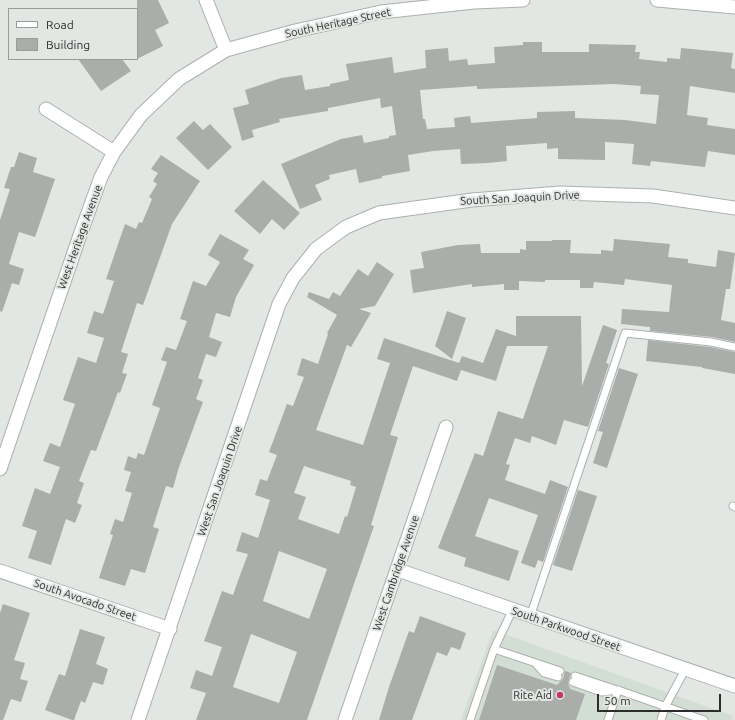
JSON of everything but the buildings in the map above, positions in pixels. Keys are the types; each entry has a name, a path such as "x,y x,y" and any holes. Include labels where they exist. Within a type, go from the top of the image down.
{"street":[{"path":"206,0 226,50"},
{"name":"South Heritage Street","path":"226,50 295,31 381,12 474,2 523,0"},
{"path":"658,0 735,7"},
{"name":"West Heritage Avenue","path":"0,469 79,238 102,177 114,152 142,115 179,80 226,50"},
{"path":"46,109 114,152"},
{"name":"South San Joaquin Drive","path":"316,249 346,227 379,213 472,200 560,193 653,196 735,208"},
{"name":"West San Joaquin Drive","path":"138,720 279,304 293,278 316,249"},
{"name":"West Cambridge Avenue","path":"345,720 398,570 446,427"},
{"name":"South Parkwood Street","path":"398,570 530,617 735,686"},
{"name":"South Avocado Street","path":"0,571 170,629"}],"lane":[{"path":"530,617 625,333 711,342 735,347"},
{"path":"470,720 494,649 512,610"},
{"path":"494,649 535,663 559,674"},
{"path":"661,720 666,707 686,670"},
{"path":"574,679 601,692 618,690 704,720"},
{"path":"608,720 618,690"}],"shaded area":[{"path":"493,630 733,716 732,720 461,720"}],"place":[{"name":"Rite Aid","path":"560,695"}]}
